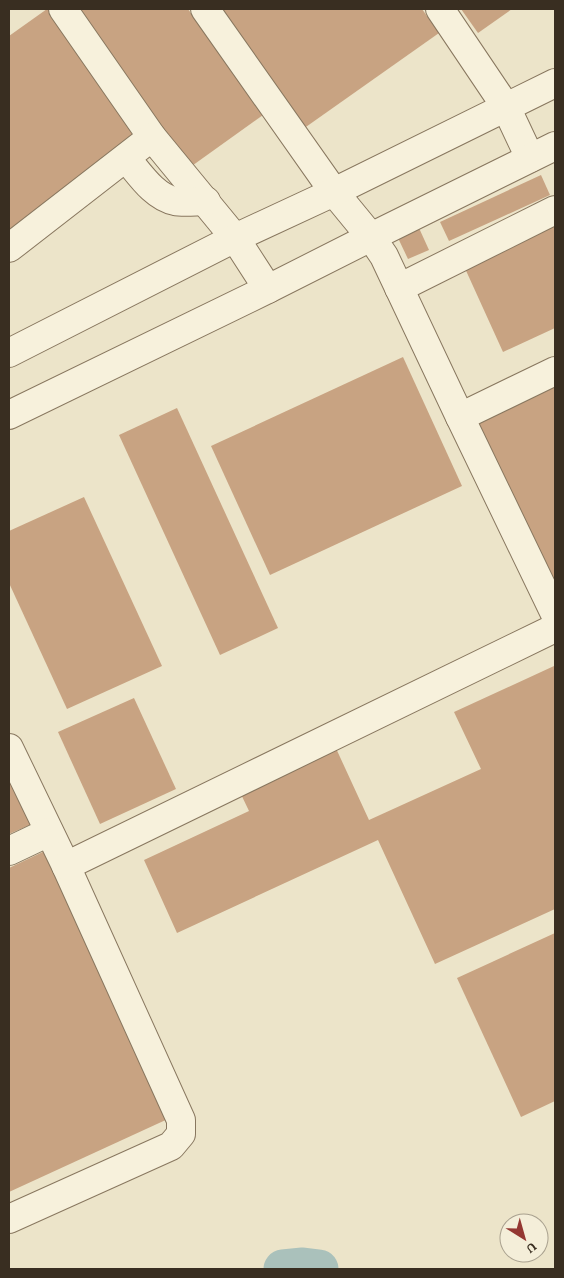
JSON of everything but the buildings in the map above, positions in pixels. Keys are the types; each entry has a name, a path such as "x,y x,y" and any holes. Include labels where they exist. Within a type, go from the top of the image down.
{"street":[{"path":"63,9 152,136 235,238 268,290"},
{"path":"205,9 334,192 384,256 555,614"},
{"path":"440,9 506,106 530,158"},
{"path":"9,353 235,238 334,192 555,83"},
{"path":"9,248 152,136"},
{"path":"9,415 268,290 555,146"},
{"path":"126,158 153,189 164,197 175,201 206,201"},
{"path":"399,288 555,210"},
{"path":"460,417 555,370"},
{"path":"66,866 555,628"},
{"path":"9,748 66,866 181,1120 181,1134 171,1146 9,1219"},
{"path":"9,850 49,832"}],"waterway":[{"path":"283,1269 303,1267 319,1269"}]}
